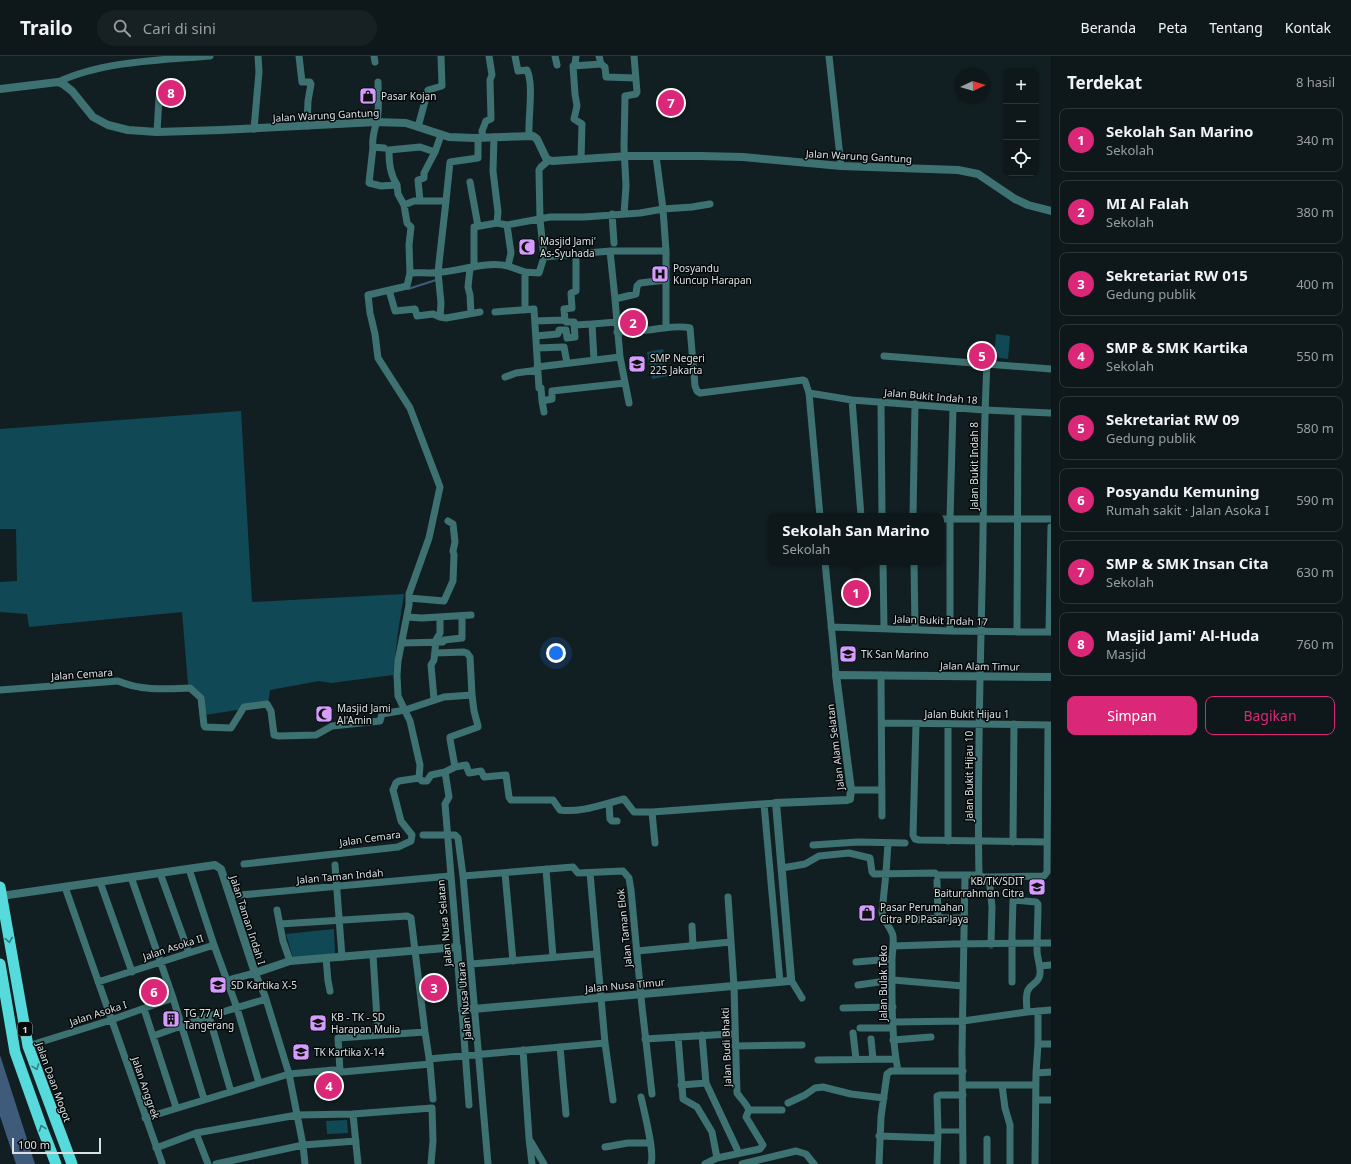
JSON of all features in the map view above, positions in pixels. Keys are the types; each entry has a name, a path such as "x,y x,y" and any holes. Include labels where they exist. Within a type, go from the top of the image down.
{"highway":[{"name":"Jalan Daan Mogot","path":"1,891 28,1046 72,1164"},
{"name":"1","path":"0,964 16,1052 56,1164"}],"street":[{"path":"0,89 58,82 73,75 91,70 136,63 210,56"},
{"path":"254,128 259,72 258,56"},
{"path":"299,56 302,82 310,82 311,84 308,101 307,126"},
{"path":"418,127 428,90 442,86 441,56"},
{"path":"440,317 440,275 450,162 478,158 482,130 486,121 491,119 490,80 492,75 489,56"},
{"path":"410,273 440,275 472,268 501,265 525,272 539,274 543,260 540,220 539,170 549,160 536,138 529,135 529,74 527,70 518,71 514,56"},
{"path":"556,56 557,65"},
{"path":"576,56 574,65 577,106 574,119 582,124 581,159"},
{"path":"599,56 601,64 605,67 606,77 635,78"},
{"path":"624,214 626,186 624,156 625,96 636,94 637,92 634,56"},
{"path":"829,56 841,166"},
{"path":"574,65 601,64"},
{"name":"Jalan Warung Gantung","path":"58,82 72,91 88,112 100,121 123,129 157,132 376,122 406,124 449,137 480,138 529,135"},
{"path":"378,82 378,115 372,142 373,148 369,183 381,186 397,185"},
{"path":"157,132 159,98 162,92"},
{"path":"420,201 418,180 424,178 424,173 435,152 441,135"},
{"path":"494,137 493,171 498,223"},
{"path":"435,152 420,146 389,150 389,164 392,178 397,185 398,194 404,205 407,223 412,227 409,245 410,273 408,286 368,298 378,358 410,408 440,487 429,538 409,594 407,617 397,675 398,696 410,721 420,765 419,778 422,781 427,781 431,775 466,765 469,773 481,770 484,777 506,774 509,797 511,800 553,800 560,810 567,811 584,809 624,798 634,812 776,803 791,980 802,998"},
{"path":"373,148 384,148"},
{"name":"Jalan Warung Gantung","path":"549,160 624,156 743,157 841,166 958,170 971,172 985,178 1015,199 1051,211"},
{"path":"656,156 664,209 666,251 666,327"},
{"path":"470,182 478,226"},
{"path":"404,205 414,201 446,201"},
{"path":"471,313 468,287 472,268 474,227 498,223 507,225 550,217 624,214 664,209 692,208 710,204"},
{"path":"612,214 614,243"},
{"path":"507,225 511,253 508,266"},
{"path":"543,260 610,251 666,251"},
{"path":"610,251 620,357 629,403"},
{"path":"565,320 564,309 572,308 571,293 576,291 576,255"},
{"path":"525,272 525,310"},
{"path":"615,299 636,294 640,283 666,280"},
{"path":"390,292 395,311 415,309 417,316 433,314 446,318 480,312"},
{"path":"495,312 534,309 538,368 544,412"},
{"path":"535,322 565,320 566,322 574,322 575,325 616,322"},
{"path":"592,324 594,360"},
{"path":"536,336 558,334 559,330 566,330 567,338 575,338 575,325"},
{"path":"617,332 666,327 690,328 695,386 697,391 700,393 803,380 805,381 809,392 820,513"},
{"path":"537,348 564,347 567,363"},
{"path":"884,356 1051,369"},
{"path":"505,377 538,368 620,357"},
{"name":"Jalan Bukit Indah 8","path":"981,632 986,364"},
{"path":"542,401 552,399 552,391 625,383"},
{"name":"Jalan Bukit Indah 18","path":"809,392 852,400 953,408 1051,413"},
{"path":"852,400 861,513"},
{"path":"881,402 882,513"},
{"path":"913,513 915,404"},
{"path":"950,631 950,519 953,408"},
{"path":"1017,632 1018,412"},
{"path":"944,519 1051,519"},
{"path":"409,598 444,601 453,581 453,551 455,542 452,524 448,521"},
{"path":"1050,632 1051,527"},
{"name":"Jalan Alam Selatan","path":"776,803 850,799 851,790 836,675 824,565"},
{"path":"883,565 884,628"},
{"path":"914,565 915,630"},
{"path":"402,643 443,642 444,640 462,638 462,616"},
{"path":"407,617 471,616"},
{"path":"434,700 431,666 434,660 436,642 440,633 440,617"},
{"name":"Jalan Bukit Indah 17","path":"831,627 981,632 1050,632"},
{"name":"Jalan Bukit Hijau 10","path":"980,875 978,842 981,632"},
{"path":"435,653 467,653 471,660 472,695 478,727 450,737 456,767"},
{"name":"Jalan Alam Timur","path":"836,675 1051,677"},
{"path":"881,675 882,816"},
{"name":"Jalan Cemara","path":"0,690 118,681 129,686 146,688 190,688 201,698 204,725 208,728 231,728 244,708 267,704 271,711 274,735 279,736 316,735 332,726 377,722 380,721 382,714 405,710"},
{"path":"405,710 444,697 472,695"},
{"name":"Jalan Bukit Hijau 1","path":"882,724 1049,725"},
{"path":"916,724 913,835 915,839 978,842 1047,842"},
{"path":"948,724 948,841"},
{"path":"1013,842 1014,724"},
{"path":"937,878 964,875 980,875 983,877 1044,876 1047,872 1049,858 1047,842 1050,791 1049,725"},
{"name":"Jalan Nusa Selatan","path":"445,772 449,797 445,804 447,835 469,1105"},
{"name":"Jalan Cemara","path":"244,864 398,846 412,841 412,836 401,821 393,790 396,783 399,781 419,778"},
{"path":"851,790 882,790"},
{"path":"609,803 610,819 612,821 617,821"},
{"path":"764,804 780,982"},
{"path":"652,812 655,843"},
{"path":"423,835 447,835"},
{"name":"Jalan Nusa Utara","path":"447,835 457,836 463,876 488,1164"},
{"path":"813,845 858,842 905,843"},
{"name":"Jalan Bulak Teko","path":"888,843 882,917 890,927 893,936 893,1040 898,1071"},
{"path":"782,868 805,864 819,856 849,853 870,858 872,872 874,874 935,873 937,878 938,918"},
{"name":"Jalan Taman Indah I","path":"1,891 65,887 215,865 221,869 255,973 290,961 457,948"},
{"path":"335,865 342,958"},
{"path":"463,876 573,867 578,873 590,873 605,1043 613,1100"},
{"path":"189,869 214,945"},
{"path":"546,869 553,957"},
{"name":"Jalan Taman Elok","path":"590,873 623,871 629,878 640,994 652,1094"},
{"path":"160,873 189,953"},
{"path":"505,873 513,961"},
{"path":"963,1164 964,875"},
{"name":"Jalan Taman Indah","path":"230,896 450,876"},
{"path":"131,877 173,998 204,1099"},
{"path":"989,877 992,907 991,945"},
{"path":"100,882 132,972"},
{"name":"Jalan Anggrek","path":"65,887 162,1163"},
{"name":"Jalan Budi Bhakti","path":"717,1158 760,1149 763,1145 746,1117 749,1110 737,1093 734,986 728,897"},
{"path":"1012,982 1014,900 1036,902 1038,904 1037,944 1040,975 1039,981 1027,992 1027,1012"},
{"path":"277,910 290,961"},
{"path":"280,924 409,916 412,920 414,951 430,1061 433,1099"},
{"path":"914,920 965,918"},
{"path":"775,922 787,921"},
{"path":"692,926 693,946"},
{"path":"636,951 731,942"},
{"path":"893,946 953,944 1051,944"},
{"name":"Jalan Asoka II","path":"98,982 214,945 237,1008 259,1083"},
{"path":"471,964 596,954"},
{"path":"373,955 378,1035"},
{"path":"326,958 330,991"},
{"path":"856,962 892,959"},
{"path":"1040,966 1051,965"},
{"path":"232,979 255,973 266,999 289,1074 303,1145 305,1164"},
{"name":"Jalan Nusa Timur","path":"462,1010 791,980"},
{"path":"858,985 893,980 963,986"},
{"name":"Jalan Asoka I","path":"28,1046 112,1020 173,998"},
{"path":"153,1036 209,1016 266,999"},
{"path":"843,1008 893,1007"},
{"path":"144,1009 176,1107"},
{"path":"860,1028 963,1021 1051,1010"},
{"path":"1035,1164 1038,1011"},
{"path":"209,1016 231,1092"},
{"path":"425,1032 338,1038 340,1071 479,1054 605,1043"},
{"path":"853,1033 856,1059"},
{"path":"645,1039 730,1034"},
{"path":"702,1035 706,1083 737,1149"},
{"path":"678,1037 683,1099 697,1107 712,1132 717,1158 705,1164"},
{"path":"893,1040 931,1037"},
{"path":"871,1039 873,1059"},
{"path":"1038,1044 1051,1044"},
{"path":"735,1046 802,1045"},
{"path":"560,1047 566,1114"},
{"path":"523,1050 532,1164"},
{"path":"818,1060 896,1058"},
{"path":"145,1118 176,1107 289,1074 334,1070"},
{"path":"879,1164 879,1136 888,1074 891,1071 963,1071"},
{"path":"1036,1073 1051,1072"},
{"path":"682,1085 706,1083"},
{"path":"963,1085 1036,1085"},
{"path":"1002,1085 1005,1108 1010,1125 1010,1164"},
{"path":"788,1103 805,1095 815,1088 823,1086 851,1094 884,1098"},
{"path":"937,1164 937,1096 963,1095"},
{"path":"641,1097 650,1143 652,1160 650,1164"},
{"path":"1036,1100 1051,1100"},
{"path":"156,1148 196,1134 297,1115 353,1114 432,1108 433,1141 431,1164"},
{"path":"749,1110 782,1110"},
{"path":"353,1114 358,1164"},
{"path":"879,1136 938,1135 964,1131"},
{"path":"196,1134 208,1164"},
{"path":"529,1138 544,1164"},
{"path":"987,1139 987,1164"},
{"path":"216,1164 303,1145 356,1141"},
{"path":"604,1147 628,1143 650,1143"},
{"path":"742,1164 759,1162 796,1151 806,1154 814,1164"}],"shaded area":[{"path":"996,334 1010,336 1008,359 994,357"},
{"path":"663,349 668,376 652,379 647,352"},
{"path":"241,411 252,602 404,594 393,675 331,683 319,681 270,690 268,705 205,715 202,696 188,684 182,612 29,627 27,614 0,612 0,582 17,581 16,529 0,529 0,429"},
{"path":"334,929 335,955 293,958 286,934"},
{"path":"0,1055 35,1164 16,1164 0,1116"},
{"path":"347,1120 348,1133 327,1134 326,1121"}],"waterway":[{"path":"408,289 436,280"}],"place":[{"name":"Masjid Jami' Al-Huda","path":"171,93"},
{"name":"Pasar Kojan","path":"368,96"},
{"name":"SMP & SMK Insan Cita","path":"671,103"},
{"name":"Masjid Jami' As-Syuhada","path":"527,247"},
{"name":"Posyandu Kuncup Harapan","path":"660,274"},
{"name":"MI Al Falah","path":"633,323"},
{"name":"Sekretariat RW 09","path":"982,356"},
{"name":"SMP Negeri 225 Jakarta","path":"637,364"},
{"name":"Sekolah San Marino","path":"856,593"},
{"name":"TK San Marino","path":"848,654"},
{"name":"Masjid Jami Al'Amin","path":"324,714"},
{"name":"KB/TK/SDIT Baiturrahman Citra","path":"1037,887"},
{"name":"Pasar Perumahan Citra PD Pasar Jaya","path":"867,913"},
{"name":"SD Kartika X-5","path":"218,985"},
{"name":"Sekretariat RW 015","path":"434,988"},
{"name":"Posyandu Kemuning","path":"154,992"},
{"name":"TG 77 AJ Tangerang","path":"171,1019"},
{"name":"KB - TK - SD Harapan Mulia","path":"318,1023"},
{"name":"TK Kartika X-14","path":"301,1052"},
{"name":"SMP & SMK Kartika","path":"329,1086"}]}
